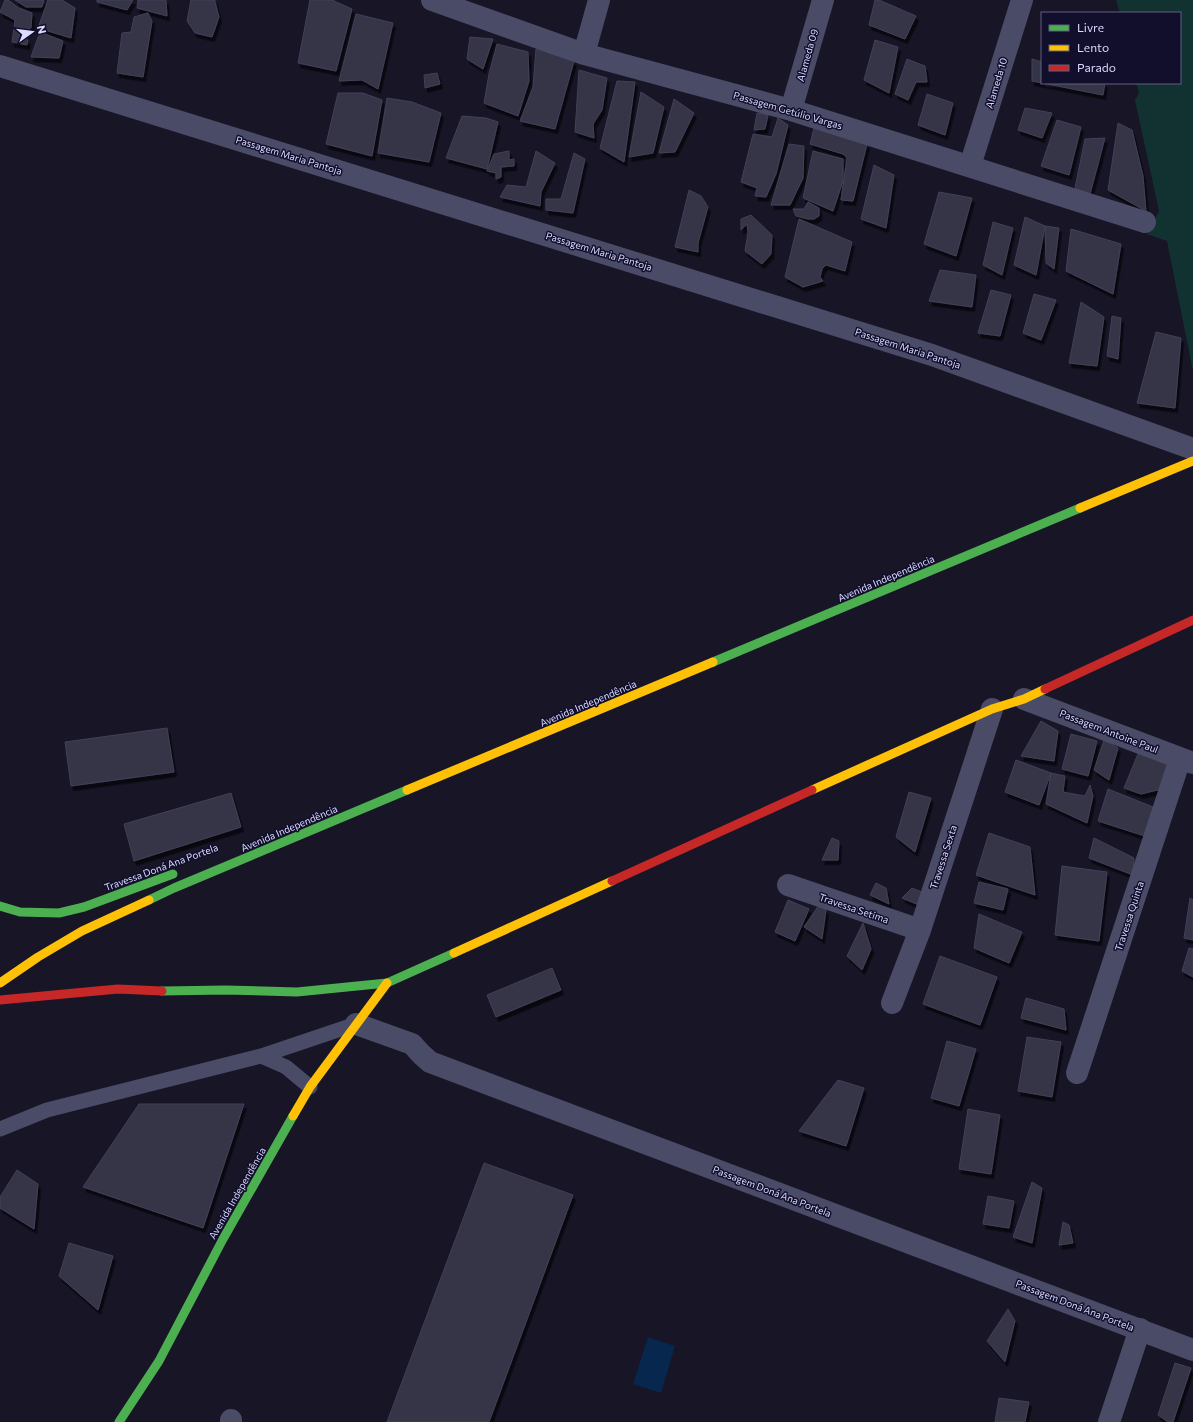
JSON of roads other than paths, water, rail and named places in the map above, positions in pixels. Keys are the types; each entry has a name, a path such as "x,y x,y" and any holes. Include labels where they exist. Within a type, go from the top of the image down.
{"main road":[{"name":"Avenida Independência","path":"0,983 38,957 82,931 174,888 1193,461"},
{"name":"Avenida Independência","path":"0,1000 118,989 297,992 387,983 992,709 1024,699 1193,620"},
{"name":"Travessa Doná Ana Portela","path":"232,854 372,805"},
{"name":"Travessa Doná Ana Portela","path":"0,906 20,912 59,913 84,907 180,872"},
{"name":"Avenida Independência","path":"119,1422 159,1362 223,1239 310,1087 387,983"}],"street":[{"name":"Passagem Getúlio Vargas","path":"432,0 584,54 791,110 1145,222"},
{"path":"584,54 599,0"},
{"name":"Alameda 09","path":"791,110 823,0"},
{"name":"Alameda 10","path":"970,166 1022,0"},
{"name":"Passagem Maria Pantoja","path":"0,66 932,355 1193,449"},
{"name":"Passagem Antoine Paul","path":"1024,699 1187,761"},
{"name":"Travessa Sexta","path":"892,1003 920,930 992,709"},
{"name":"Travessa Quinta","path":"1077,1073 1187,761"},
{"name":"Travessa Setima","path":"788,885 920,930"},
{"name":"Passagem Doná Ana Portela","path":"356,1024 412,1044 430,1062 1193,1350"},
{"path":"1108,1422 1140,1329"}],"lane":[{"path":"0,1129 47,1110 261,1056 356,1024"},
{"path":"261,1056 286,1067 310,1087"}],"water":[{"path":"648,1337 675,1346 661,1393 633,1384"}]}
